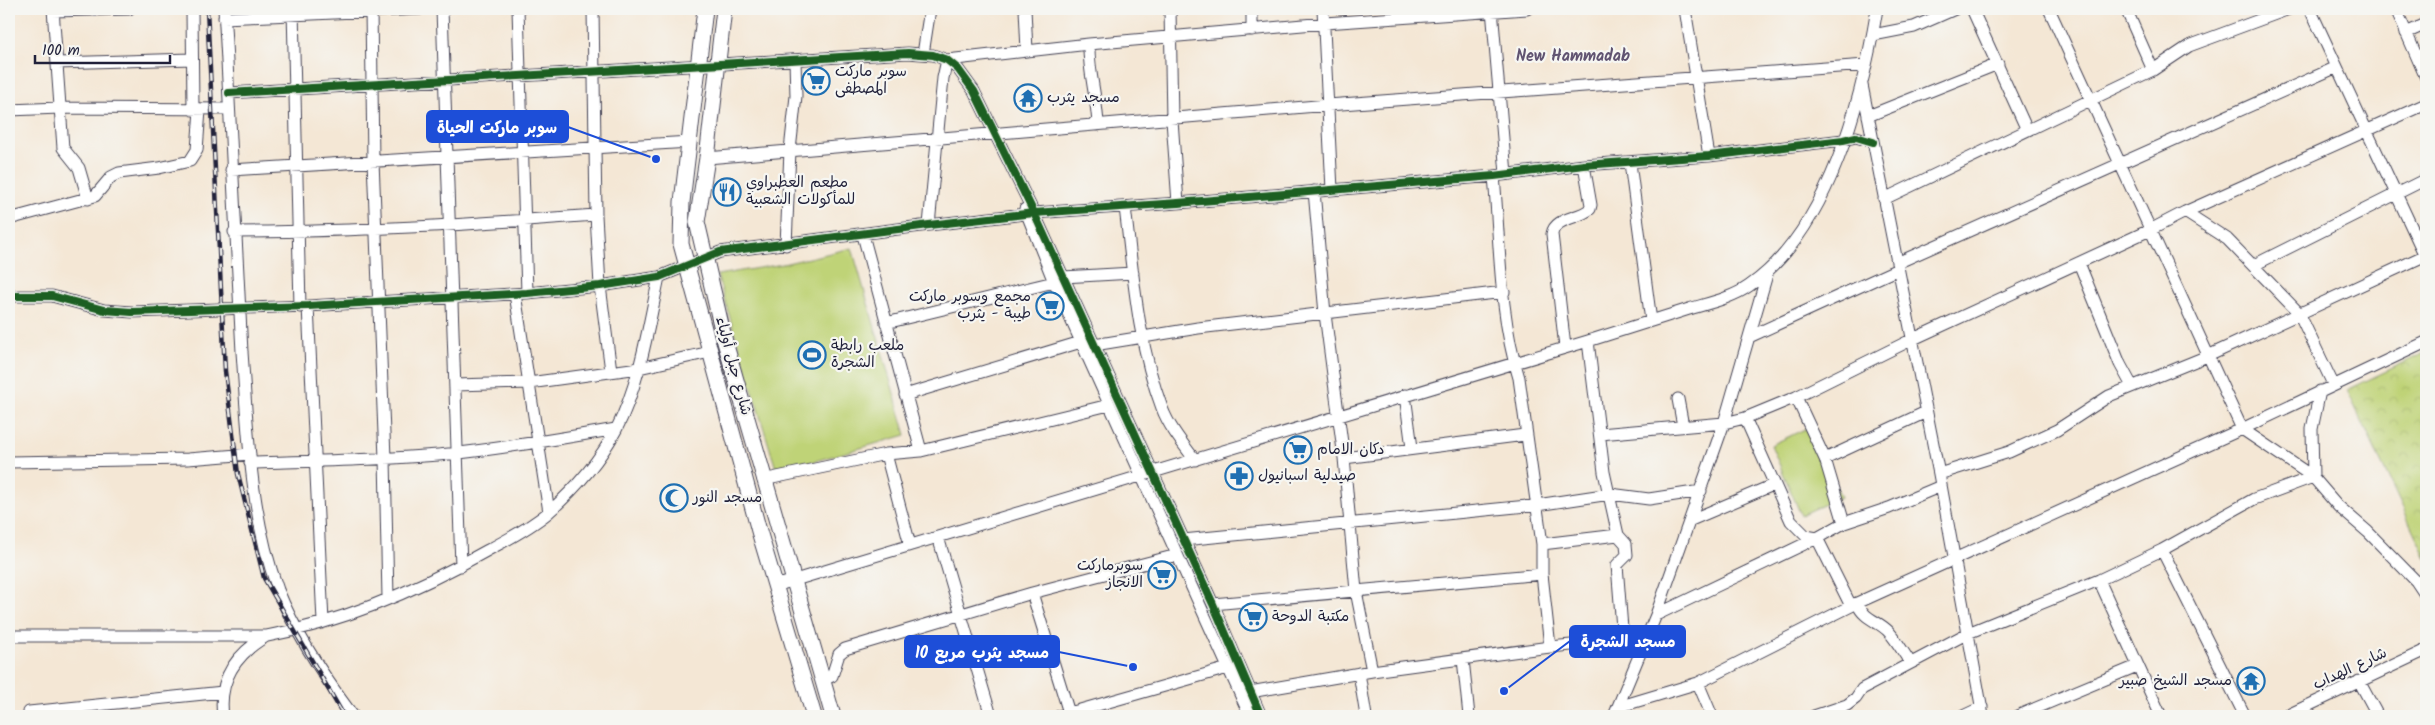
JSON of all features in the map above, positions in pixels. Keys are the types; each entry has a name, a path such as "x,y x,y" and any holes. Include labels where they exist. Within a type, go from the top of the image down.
{"main road":[{"name":"شارع جبل أولياء","path":"705,9 680,232 687,267 774,586 814,716"},
{"name":"شارع جبل أولياء","path":"724,9 707,158 696,222 725,342 833,716"}],"street":[{"path":"88,199 79,168 63,148 53,10 129,9"},
{"path":"9,220 88,199 99,193 111,177 119,173 159,168 190,161 197,150 192,59 192,9"},
{"path":"353,716 296,631 272,570 257,505 250,458 234,232 224,13 420,9"},
{"path":"442,9 461,566"},
{"path":"518,9 527,293"},
{"path":"593,9 596,215 600,286 611,371"},
{"path":"923,54 930,9"},
{"path":"1025,9 1027,51"},
{"path":"1170,9 1172,120 1178,203"},
{"path":"1252,9 1252,30"},
{"path":"1323,9 1332,190"},
{"path":"229,93 372,86 698,64 923,54 947,60 1089,44 1325,23 1526,9"},
{"path":"1685,9 1709,156"},
{"path":"774,586 795,582 910,545 1148,475 1339,415 1588,341 1731,295 1749,286 1768,271 1786,251 1808,220 1826,183 1862,83 1877,9"},
{"path":"1873,35 1914,27 1955,9"},
{"path":"1972,9 2027,130"},
{"path":"2048,9 2121,162 2242,429 2313,477 2338,506 2368,532 2416,580 2426,596"},
{"path":"2126,9 2153,70"},
{"path":"1884,199 2153,70 2188,46 2289,9"},
{"path":"1939,474 2009,452 2057,430 2103,400 2132,386 2210,355 2426,256 2310,9"},
{"path":"2396,9 2426,78"},
{"path":"371,10 373,161 385,458 388,598"},
{"path":"1492,10 1498,92 1504,292 1542,544 1542,574 1550,647"},
{"path":"293,12 297,232 304,306 323,622"},
{"path":"2406,33 2426,24"},
{"path":"1089,44 1088,58 1097,103 1098,125"},
{"path":"57,64 192,59"},
{"path":"786,245 790,150 796,96 795,60"},
{"path":"947,60 958,69 974,91 1019,186 1059,280 1081,342 1109,405 1183,540 1261,716"},
{"path":"929,225 947,60"},
{"path":"1868,116 1998,64"},
{"path":"707,158 1172,120 1328,105 1866,65"},
{"path":"1749,337 2121,162 2337,67"},
{"path":"1862,83 1911,340 1939,474 1982,712 1963,716"},
{"path":"1600,434 1724,423 1745,418 1796,397 1911,340 2152,230 2185,212 2426,104"},
{"path":"9,110 60,108 229,109"},
{"path":"9,296 52,296 104,310 132,312 304,306 515,294 600,286 659,277 720,252 786,245 929,225 1030,214 1332,190 1500,175 1584,165 1709,156 1856,137 1873,142"},
{"path":"232,170 447,158 596,146 690,142"},
{"path":"1630,163 1651,321"},
{"path":"1565,347 1552,234 1553,228 1558,223 1590,209 1591,205 1584,165"},
{"path":"2254,265 2426,179"},
{"path":"1314,191 1325,314 1344,458 1356,591 1372,671"},
{"path":"1125,207 1133,273 1144,338 1162,410 1175,433 1195,460"},
{"path":"2185,212 2227,239 2299,313 2333,384"},
{"path":"234,232 297,232 450,226 596,215"},
{"path":"862,235 921,451"},
{"path":"2079,263 2120,364 2132,386"},
{"path":"1616,712 1656,615 1701,491 1724,423 1768,271"},
{"path":"886,323 1059,280 1133,273"},
{"path":"9,636 267,636 296,631 323,622 388,598 461,566 514,536 549,512 599,458 616,429 639,368 659,277"},
{"path":"1059,280 1094,345 1148,475 1177,555 1250,716"},
{"path":"1094,345 1198,328 1504,292"},
{"path":"515,294 549,512"},
{"path":"1588,341 1604,472 1618,535 1626,544 1627,555 1617,565 1623,641"},
{"path":"905,395 1081,342"},
{"path":"1616,712 1698,683 1854,605 2242,429 2320,390 2426,342"},
{"path":"455,385 528,383 639,368 710,352"},
{"path":"2313,477 2312,429 2320,390"},
{"path":"1405,396 1412,448"},
{"path":"1796,397 1825,459 1844,523"},
{"path":"1678,399 1683,426"},
{"path":"764,480 886,454 921,451 1109,405"},
{"path":"1825,459 1926,412"},
{"path":"1745,418 1773,485 1791,521 1798,531 1806,536 1817,538"},
{"path":"9,462 250,458 314,461 385,458 458,453 616,429"},
{"path":"1344,458 1525,435"},
{"path":"886,454 910,545"},
{"path":"1814,716 1849,711 1862,689 1910,662 1968,633 2100,580 2162,550 2254,499 2313,477"},
{"path":"1691,520 1773,485"},
{"path":"1656,615 1817,538 1844,523 1890,508 1941,486"},
{"path":"1183,540 1350,522 1537,506 1610,494 1649,499 1701,491"},
{"path":"1542,544 1618,535"},
{"path":"938,537 991,716"},
{"path":"1817,538 1854,605 1873,622 1888,631 1910,662"},
{"path":"2162,550 2245,716"},
{"path":"823,680 832,676 839,654 845,648 1032,593 1177,555"},
{"path":"1213,604 1542,574"},
{"path":"2100,580 2136,666 2161,716"},
{"path":"1032,593 1064,715 1228,668"},
{"path":"223,716 223,692 229,673 237,659 251,646 267,636"},
{"path":"1250,692 1372,671 1550,647 1646,638"},
{"name":"شارع الهداب","path":"2286,716 2426,650"},
{"path":"1463,659 1470,716"},
{"path":"2017,716 2136,666"},
{"path":"1359,673 1366,716"},
{"path":"2359,681 2378,716"},
{"path":"1698,683 1712,716"},
{"path":"29,712 223,692"}],"green space":[{"name":"ملعب رابطة الشجرة","path":"852,248 906,435 777,472 717,275 783,264"},
{"path":"2426,352 2426,558 2347,390"},
{"path":"1809,427 1841,497 1801,515 1771,445"}],"railway":[{"path":"207,9 225,371 238,474 264,578 344,716"}],"cycle path":[{"path":"229,93 908,53 933,55 947,60 958,69 974,91 1034,213 1213,604 1261,716"},
{"path":"9,296 52,296 104,310 132,312 308,306 527,293 600,286 659,277 720,252 1034,213 1178,203 1494,176 1584,165 1709,156 1856,137 1873,142"}],"place":[{"name":"سوبر ماركت المصطفى","path":"816,81"},
{"name":"مسجد يثرب","path":"1028,98"},
{"name":"سوبر ماركت الحياة","path":"656,159"},
{"name":"مطعم العطبراوي للمأكولات الشعبية","path":"727,192"},
{"name":"مجمع وسوبر ماركت طيبة - يثرب","path":"1050,306"},
{"name":"ملعب رابطة الشجرة","path":"812,355"},
{"name":"دكان الامام","path":"1298,450"},
{"name":"صيدلية اسبانيول","path":"1239,476"},
{"name":"مسجد النور","path":"674,498"},
{"name":"سوبرماركت الانجاز","path":"1162,575"},
{"name":"مكتبة الدوحة","path":"1253,617"},
{"name":"مسجد يثرب مربع 10","path":"1133,667"},
{"name":"مسجد الشيخ صبير","path":"2251,681"},
{"name":"مسجد الشجرة","path":"1504,691"}],"district":[{"name":"New Hammadab","path":"1573,56"}]}
